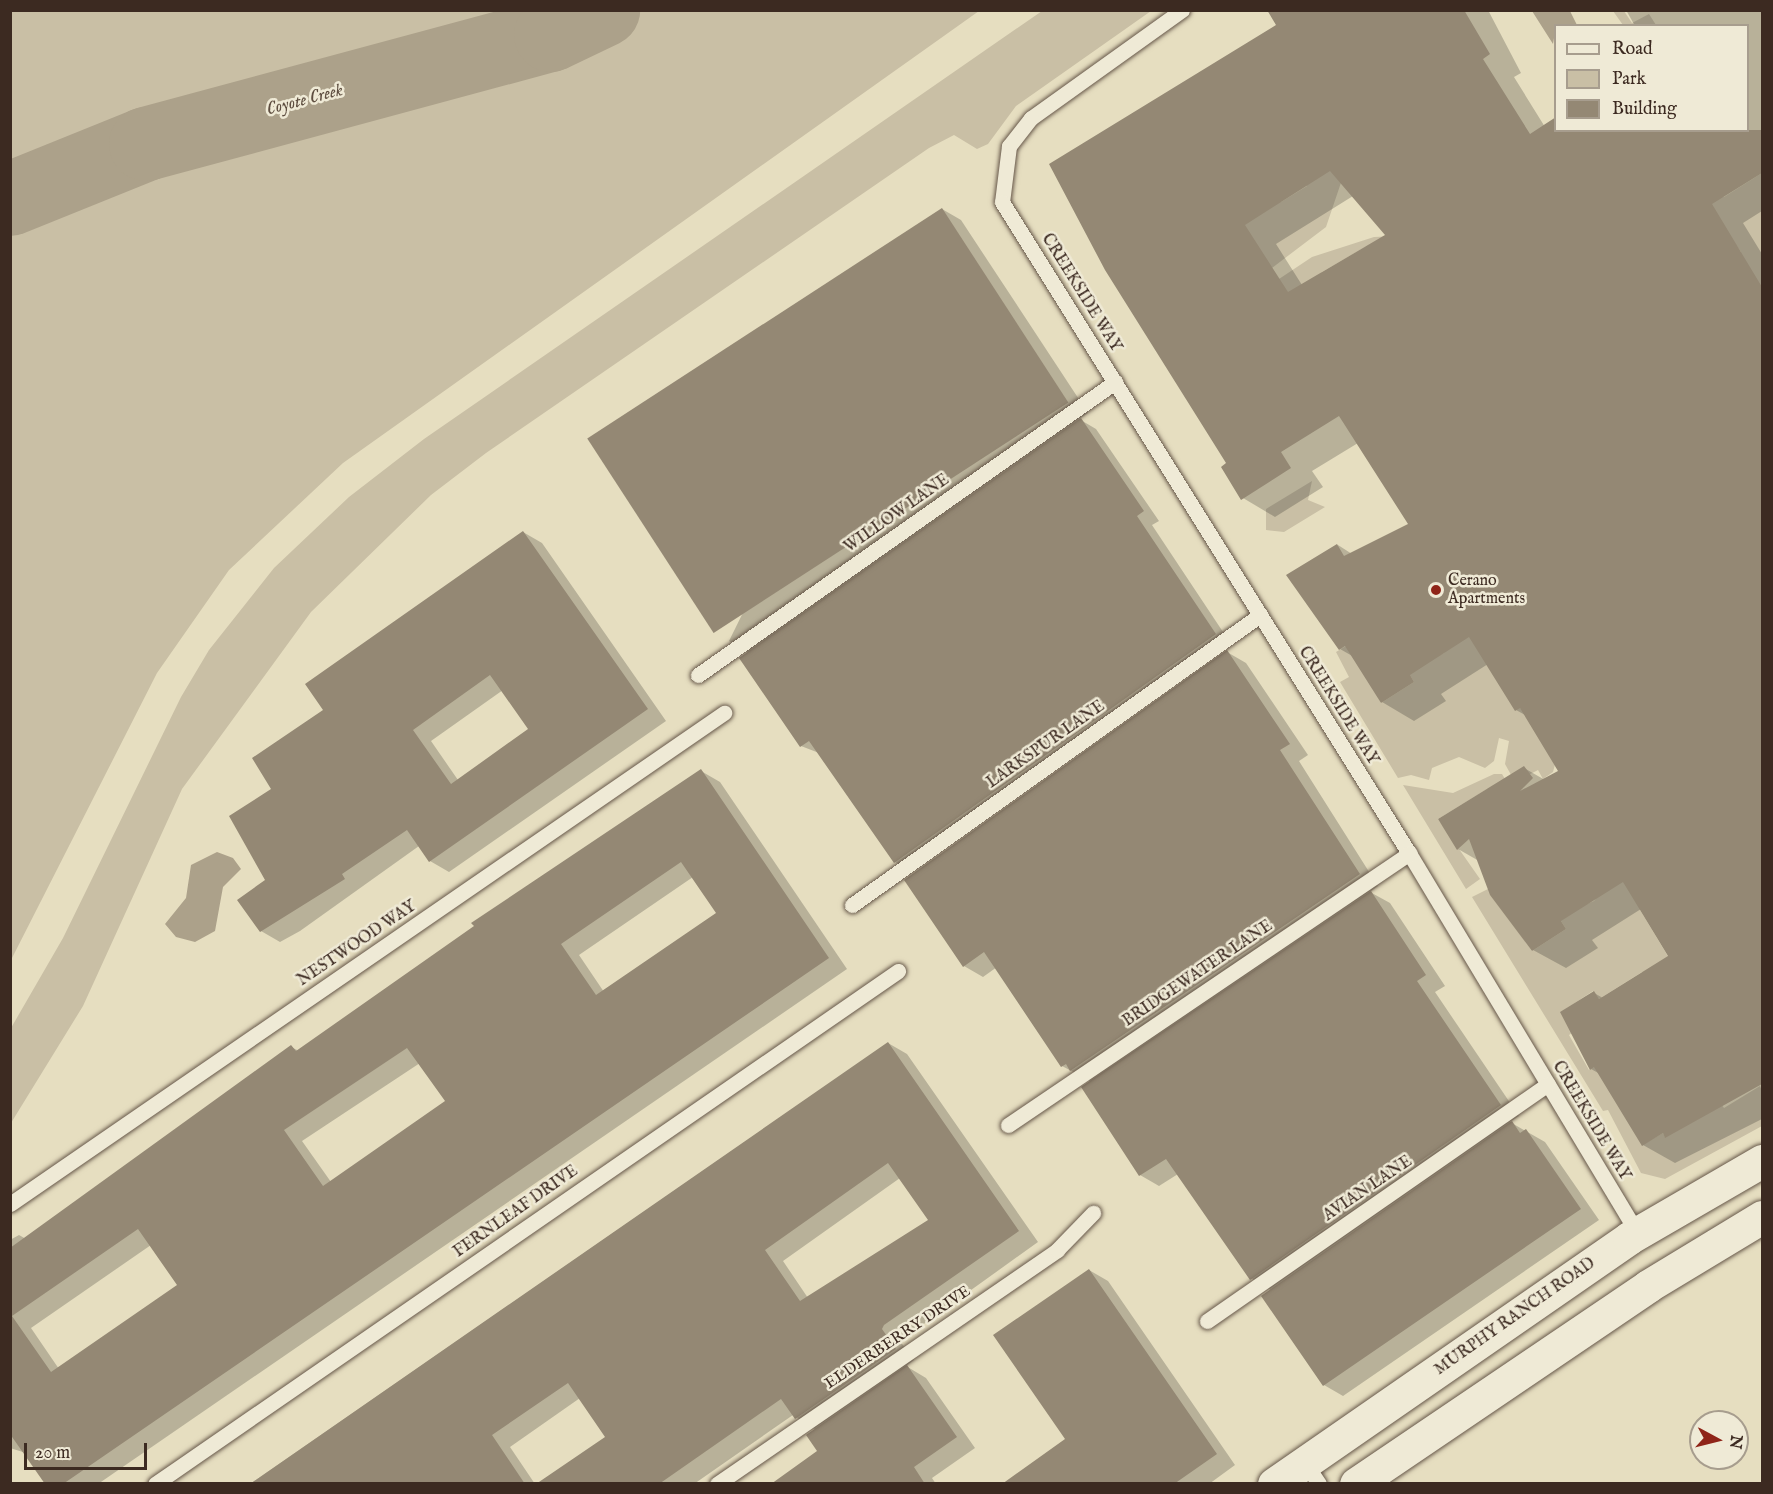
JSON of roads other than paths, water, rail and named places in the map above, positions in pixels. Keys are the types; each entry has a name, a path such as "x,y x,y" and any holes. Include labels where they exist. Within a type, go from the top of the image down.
{"street":[{"name":"MURPHY RANCH ROAD","path":"1274,1484 1312,1473 1637,1233 1762,1161"},
{"path":"1356,1484 1648,1286 1762,1217"}],"lane":[{"name":"CREEKSIDE WAY","path":"1182,10 1030,118 1009,146 1002,202 1409,853 1637,1233"},
{"name":"WILLOW LANE","path":"698,675 1115,382"},
{"name":"LARKSPUR LANE","path":"852,905 1260,615"},
{"name":"NESTWOOD WAY","path":"10,1204 724,713"},
{"name":"BRIDGEWATER LANE","path":"1008,1125 1409,853"},
{"name":"FERNLEAF DRIVE","path":"155,1484 898,971"},
{"name":"AVIAN LANE","path":"1207,1321 1548,1084"},
{"name":"ELDERBERRY DRIVE","path":"717,1484 1048,1256 1093,1213"}],"waterway":[{"name":"Coyote Creek","path":"10,199 146,144 551,35 603,10"}],"place":[{"name":"Cerano Apartments","path":"1436,590"}]}
